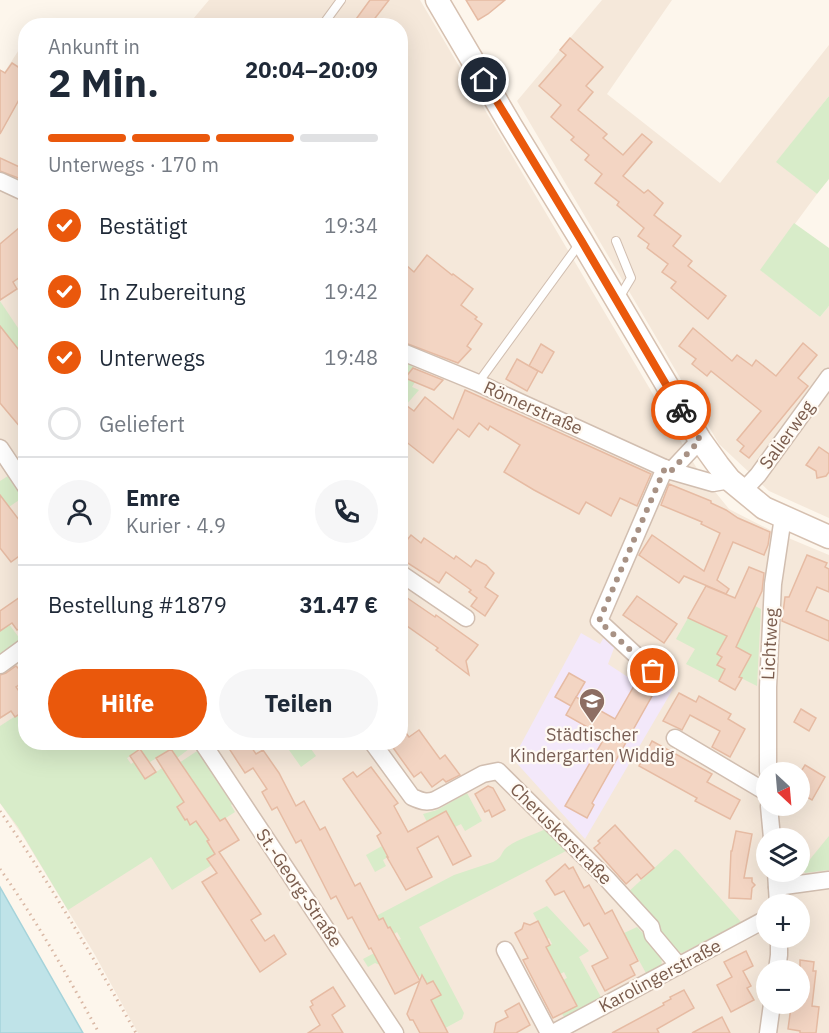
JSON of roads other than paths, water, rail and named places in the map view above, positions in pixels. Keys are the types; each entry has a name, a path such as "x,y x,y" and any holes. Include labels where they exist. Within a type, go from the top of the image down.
{"main road":[{"path":"437,0 700,440 736,486 764,508 829,537"}],"street":[{"path":"2,186 18,191"},
{"name":"Römerstraße","path":"408,354 478,383 668,469 713,483 736,486"},
{"name":"Salierweg","path":"736,486 758,475 829,377"},
{"path":"653,671 599,621 668,469 700,440"},
{"path":"0,448 18,475"},
{"name":"Lichtweg","path":"768,762 768,687 773,584 783,517"},
{"path":"408,578 466,618"},
{"path":"0,665 18,652"},
{"path":"675,738 756,786"},
{"name":"St.-Georg-Straße","path":"207,750 395,1033"},
{"name":"Cheruskerstraße","path":"378,750 412,797 422,801 435,800 483,774 498,771 607,879 651,927 653,935 679,966"},
{"path":"810,880 829,880"},
{"name":"Karolingerstraße","path":"505,950 551,1033 756,924"},
{"path":"768,1033 771,1014"}],"lane":[{"path":"328,18 341,0"},
{"path":"478,383 581,240"},
{"path":"616,241 631,279 617,301"}],"water":[{"path":"0,887 83,1033 0,1033"}],"place":[{"name":"Städtischer Kindergarten Widdig","path":"592,724"}]}
